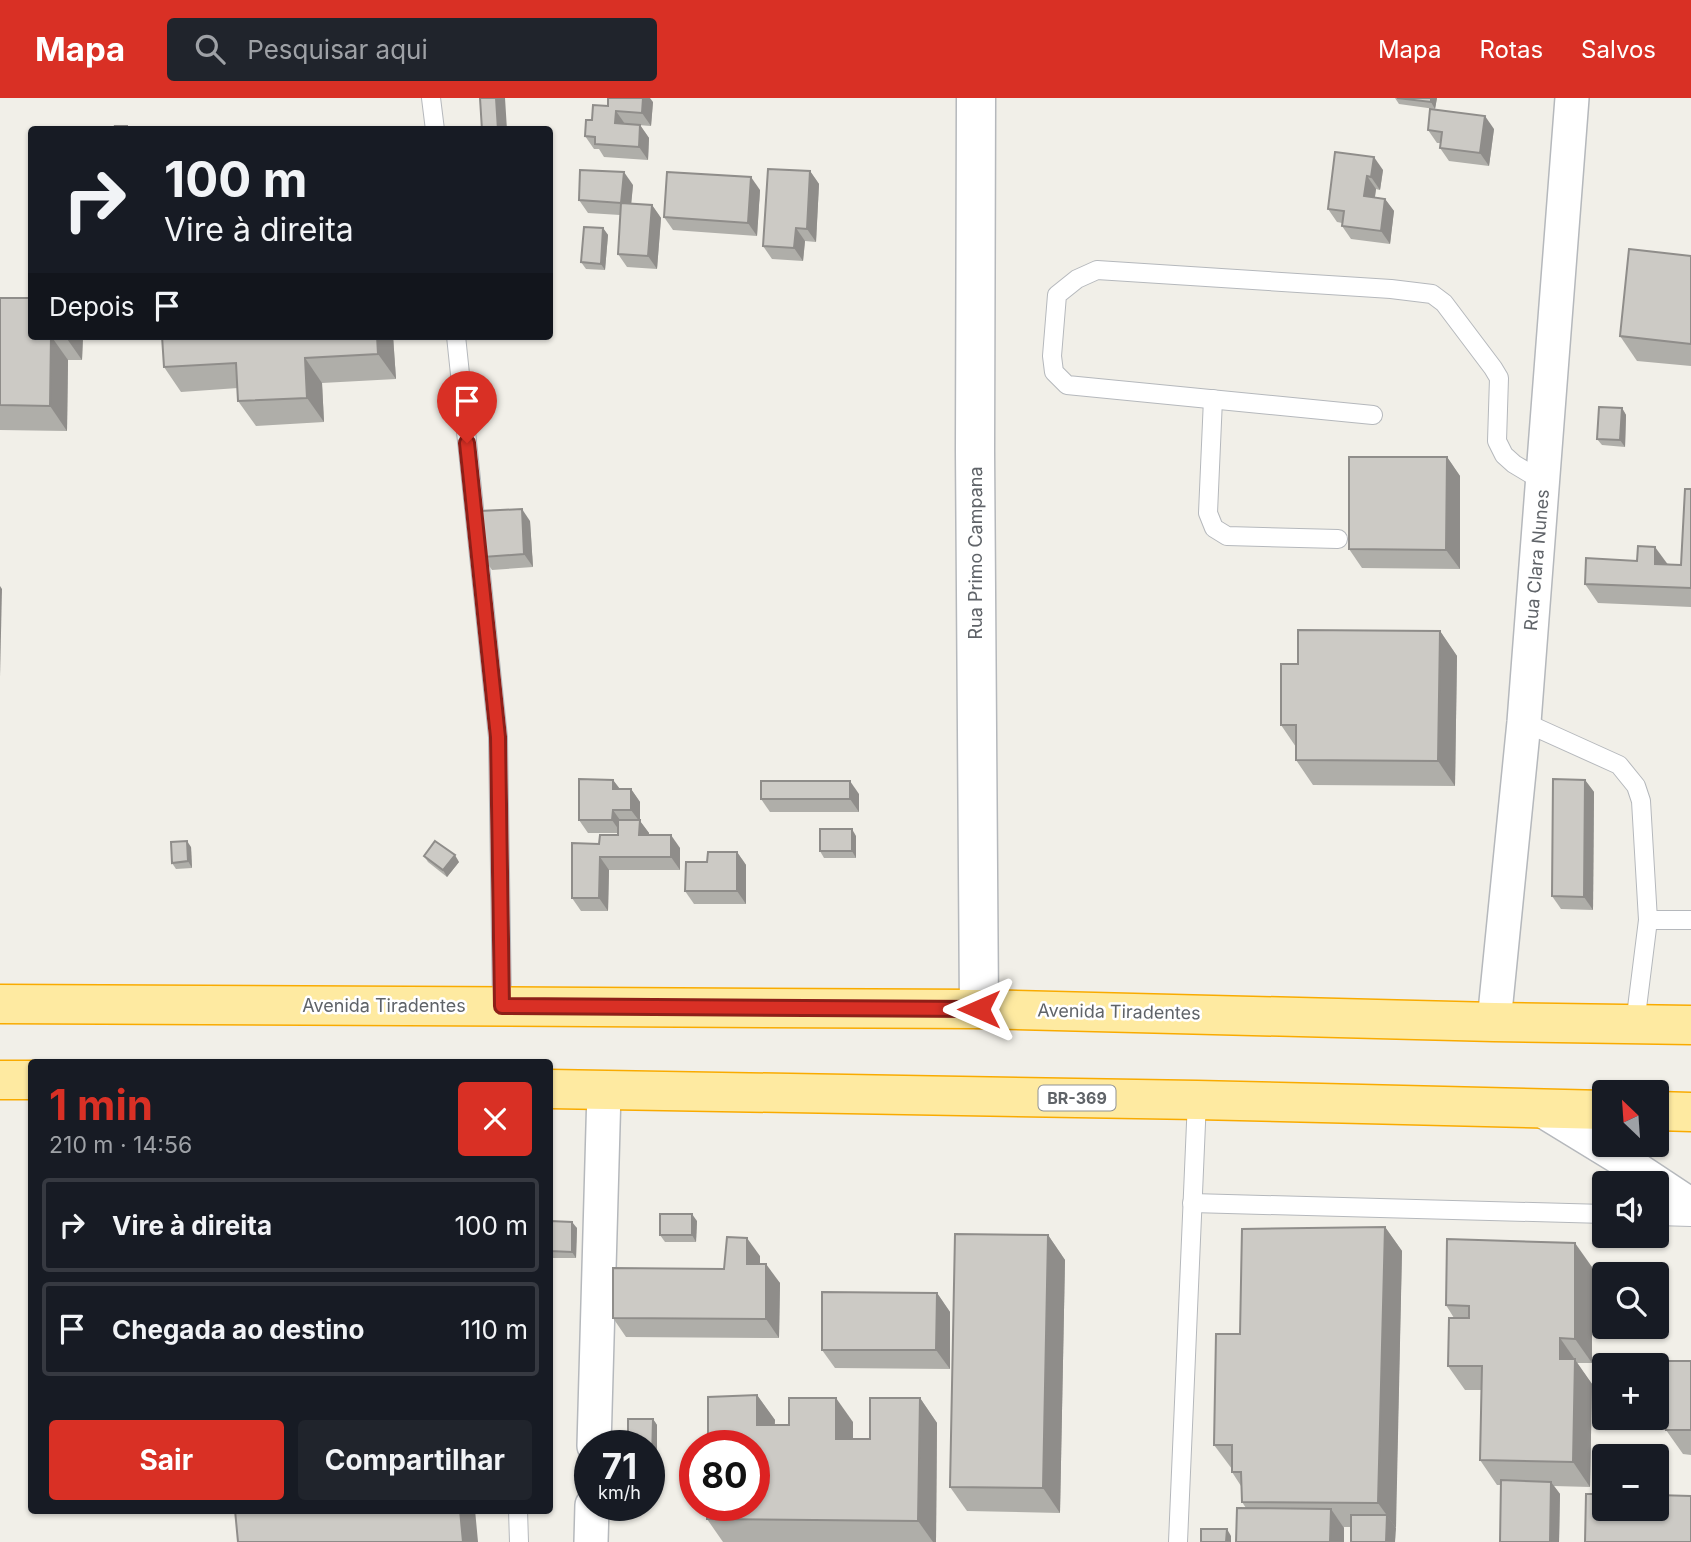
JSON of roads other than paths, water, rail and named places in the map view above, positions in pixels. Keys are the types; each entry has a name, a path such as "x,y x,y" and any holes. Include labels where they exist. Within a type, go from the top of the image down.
{"highway":[{"name":"Avenida Tiradentes","path":"0,1004 979,1009 1691,1025"},
{"path":"0,1080 28,1080"},
{"name":"BR-369","path":"553,1089 1592,1110"},
{"path":"1670,1111 1691,1112"}],"street":[{"name":"Rua Primo Campana","path":"976,98 975,451 979,1009"},
{"name":"Rua Clara Nunes","path":"1494,1022 1524,722 1572,98"},
{"path":"594,1430 604,1091"},
{"path":"1538,1108 1691,1205"},
{"path":"591,1542 592,1521"}],"lane":[{"path":"431,98 434,126"},
{"path":"1373,415 1067,385 1054,372 1052,356 1057,295 1077,279 1097,270 1432,294 1444,303 1499,378 1497,441 1504,455 1544,482"},
{"path":"456,340 498,737 502,1006"},
{"path":"1213,399 1208,513 1214,528 1227,537 1338,539"},
{"path":"1524,722 1619,765 1636,786 1641,801 1647,920 1635,1024"},
{"path":"1647,920 1691,920"},
{"path":"1178,1542 1197,1100"},
{"path":"1192,1203 1592,1214"},
{"path":"1669,1216 1691,1217"},
{"path":"518,1514 519,1542"}]}
